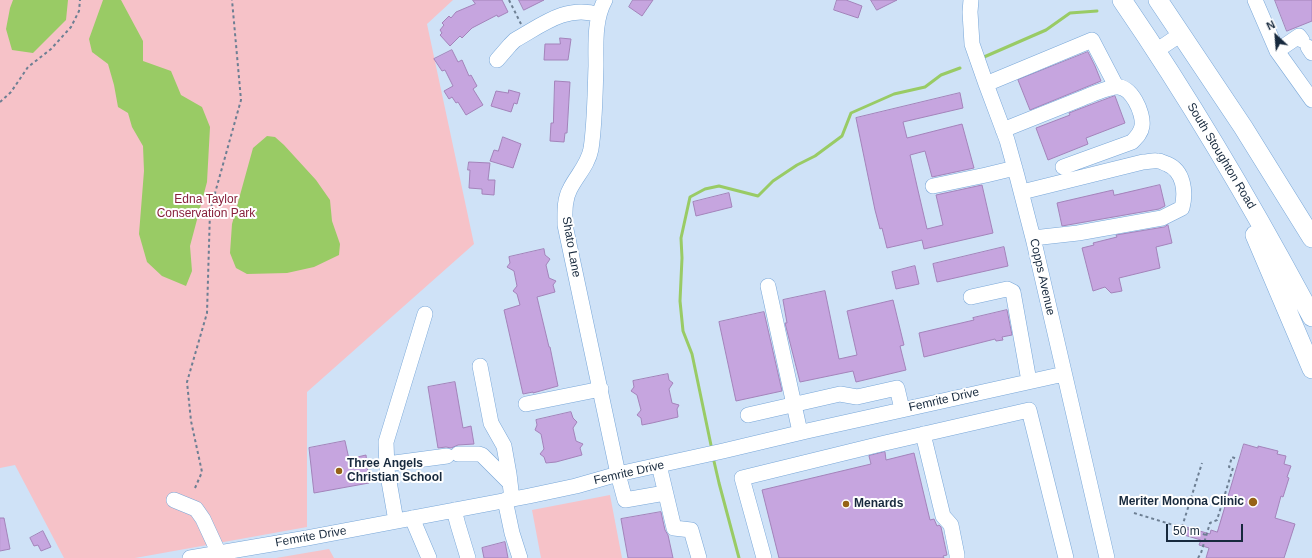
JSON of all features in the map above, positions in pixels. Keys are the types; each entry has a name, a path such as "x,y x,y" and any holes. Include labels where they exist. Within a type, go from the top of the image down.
{"main road":[{"name":"South Stoughton Road","path":"1122,0 1201,120 1312,317"},
{"path":"1158,0 1243,127 1312,238"},
{"path":"1239,185 1246,212 1312,369"}],"street":[{"name":"Shato Lane","path":"605,0 597,24 595,94 591,149 585,168 569,190 565,205 565,225 618,474 625,500 665,493"},
{"name":"Copps Avenue","path":"971,0 970,12 972,44 1003,130 1022,192 1107,558"},
{"path":"1255,0 1277,51 1312,100"},
{"path":"497,60 510,45 564,14 571,12 584,12 599,15"},
{"path":"1156,51 1181,34"},
{"path":"1277,51 1299,36 1307,46"},
{"path":"986,84 1092,40 1116,86"},
{"path":"1003,130 1116,86 1125,89 1134,98 1140,111 1142,126 1138,136 1132,142 1063,167"},
{"path":"1022,192 1143,162 1160,161 1171,166 1180,176 1184,188 1182,208 1162,218 1078,233 1033,238"},
{"path":"933,186 1015,168"},
{"path":"768,286 800,432"},
{"path":"971,297 1006,289 1013,292 1029,381"},
{"path":"396,521 387,464 386,442 425,314"},
{"path":"480,366 491,423 504,446 510,483 508,500 512,533 520,558"},
{"name":"Femrite Drive","path":"190,558 220,556 576,486 618,474 720,452 861,418 1064,374"},
{"path":"748,415 840,394 857,397 897,388 902,410"},
{"path":"526,404 601,389"},
{"path":"857,397 861,418"},
{"path":"764,558 742,478 1029,410 1066,558"},
{"path":"923,434 943,516 951,525 958,555 957,558"},
{"path":"387,464 452,455 479,454 482,455 510,483"},
{"path":"659,465 674,528 691,530 699,558"},
{"path":"174,500 196,509 203,519 220,556"},
{"path":"454,510 468,558"},
{"path":"412,518 429,558"}],"path":[{"path":"0,102 11,92 28,67 51,49 72,27 79,11 80,0"},
{"path":"195,488 202,472 191,421 187,382 207,313 210,210 241,100 232,0"},
{"path":"509,0 527,34"},
{"path":"1198,558 1210,523 1217,520 1233,468 1229,467 1232,457 1237,458"},
{"path":"1182,527 1202,463"},
{"path":"1134,513 1206,535"}],"green space":[{"name":"Edna Taylor Conservation Park","path":"0,0 453,0 427,24 474,244 307,392 307,527 135,558 64,558 15,465 0,468"},
{"path":"610,495 622,558 541,558 532,510"},
{"path":"329,549 334,558 276,558"}],"shaded area":[{"path":"13,0 68,0 66,20 33,53 12,50 6,29"},
{"path":"103,0 121,0 143,41 143,61 171,71 181,95 202,107 210,127 207,182 190,246 192,271 186,286 162,276 147,262 139,234 144,171 143,146 132,127 128,113 118,107 108,64 92,52 89,39"},
{"path":"267,136 275,137 284,145 316,180 330,200 332,221 340,244 339,255 314,267 287,273 247,274 236,268 230,253 232,224 253,148"}],"building":[{"path":"473,0 502,0 508,12 498,17 497,15 472,28 462,38 460,36 450,46 440,35 442,33 440,30 444,25 442,23 449,16 451,18 456,12 475,4"},
{"path":"519,0 544,0 524,10"},
{"path":"633,0 653,0 642,16 629,7"},
{"path":"837,0 846,0 862,6 858,18 834,10"},
{"path":"871,0 897,0 877,10"},
{"path":"1275,0 1312,0 1312,21 1287,31"},
{"path":"560,38 571,39 568,60 544,60 545,44 560,44"},
{"path":"452,50 458,62 462,60 469,76 471,75 477,86 473,89 483,105 466,115 458,102 456,103 452,97 449,99 444,91 453,86 445,70 442,71 434,59"},
{"path":"1088,52 1101,81 1030,110 1018,80"},
{"path":"555,81 570,82 567,133 565,133 564,142 550,141 551,123 553,123"},
{"path":"509,90 520,93 517,104 514,103 511,112 491,106 496,91 508,93"},
{"path":"960,93 963,108 903,122 907,138 962,124 974,168 932,177 925,151 910,155 927,229 943,225 936,195 982,185 993,233 924,249 922,240 887,248 882,228 880,229 875,210 856,118"},
{"path":"1115,96 1125,123 1086,138 1088,144 1048,160 1036,128 1070,115 1069,113"},
{"path":"503,137 521,144 513,168 490,161 494,150 498,151"},
{"path":"469,162 490,163 488,180 495,180 494,195 482,194 482,189 469,188"},
{"path":"1160,185 1165,206 1159,209 1062,226 1057,203 1113,190 1114,195"},
{"path":"729,193 732,207 696,216 693,202"},
{"path":"1168,225 1172,243 1156,247 1160,268 1119,278 1122,291 1111,293 1105,287 1093,291 1082,248 1094,245 1093,243 1117,237 1116,235 1164,227"},
{"path":"1004,247 1008,266 937,282 933,264"},
{"path":"544,249 545,255 550,259 546,265 549,278 556,281 553,285 555,292 537,297 558,386 533,393 523,394 504,310 520,305 517,294 513,291 517,286 514,271 507,267 510,263 509,257"},
{"path":"915,266 919,284 896,289 892,272"},
{"path":"825,291 839,359 857,355 847,311 893,300 904,345 900,346 906,370 856,382 853,371 800,382 785,323 787,323 783,300"},
{"path":"1007,310 1012,335 1002,337 1003,340 996,341 995,339 924,357 919,333 974,320 973,318"},
{"path":"764,312 782,391 736,401 719,322"},
{"path":"668,374 669,380 673,383 669,389 672,403 679,405 677,409 678,417 642,425 641,418 637,415 641,410 637,395 631,391 634,387 633,381"},
{"path":"455,382 463,428 471,426 474,444 458,445 451,448 438,448 428,387"},
{"path":"571,412 573,418 577,422 573,428 576,441 583,444 580,448 582,455 546,463 544,457 540,454 544,449 541,434 535,430 537,425 536,420"},
{"name":"Three Angels Christian School","path":"345,441 349,459 366,455 369,483 314,493 309,448"},
{"name":"Meriter Monona Clinic","path":"1244,444 1278,451 1277,454 1286,456 1284,464 1291,466 1287,477 1289,478 1283,497 1281,496 1275,518 1295,524 1284,558 1206,558 1209,548 1199,545 1201,540 1184,535 1186,527 1210,534 1211,530 1217,532"},
{"name":"Menards","path":"885,452 886,460 914,453 930,520 934,519 937,526 939,525 941,527 947,555 943,556 944,558 779,558 762,490 871,464 869,456"},
{"path":"661,512 673,558 628,558 621,519"},
{"path":"0,518 4,518 10,549 0,551"},
{"path":"43,531 51,547 41,551 38,545 34,546 30,538"},
{"path":"505,542 508,558 484,558 482,548"}],"waterway":[{"path":"984,57 1046,30 1070,13 1097,11"},
{"path":"712,450 692,354 683,331 680,301 682,258 681,238 690,197 705,189 719,186 758,196 773,181 797,165 815,156 842,136 851,113 894,94 925,87 941,75 960,68"},
{"path":"713,457 739,558"}],"place":[{"name":"Three Angels Christian School","path":"339,471"},
{"name":"Meriter Monona Clinic","path":"1253,502"},
{"name":"Menards","path":"846,504"}]}
